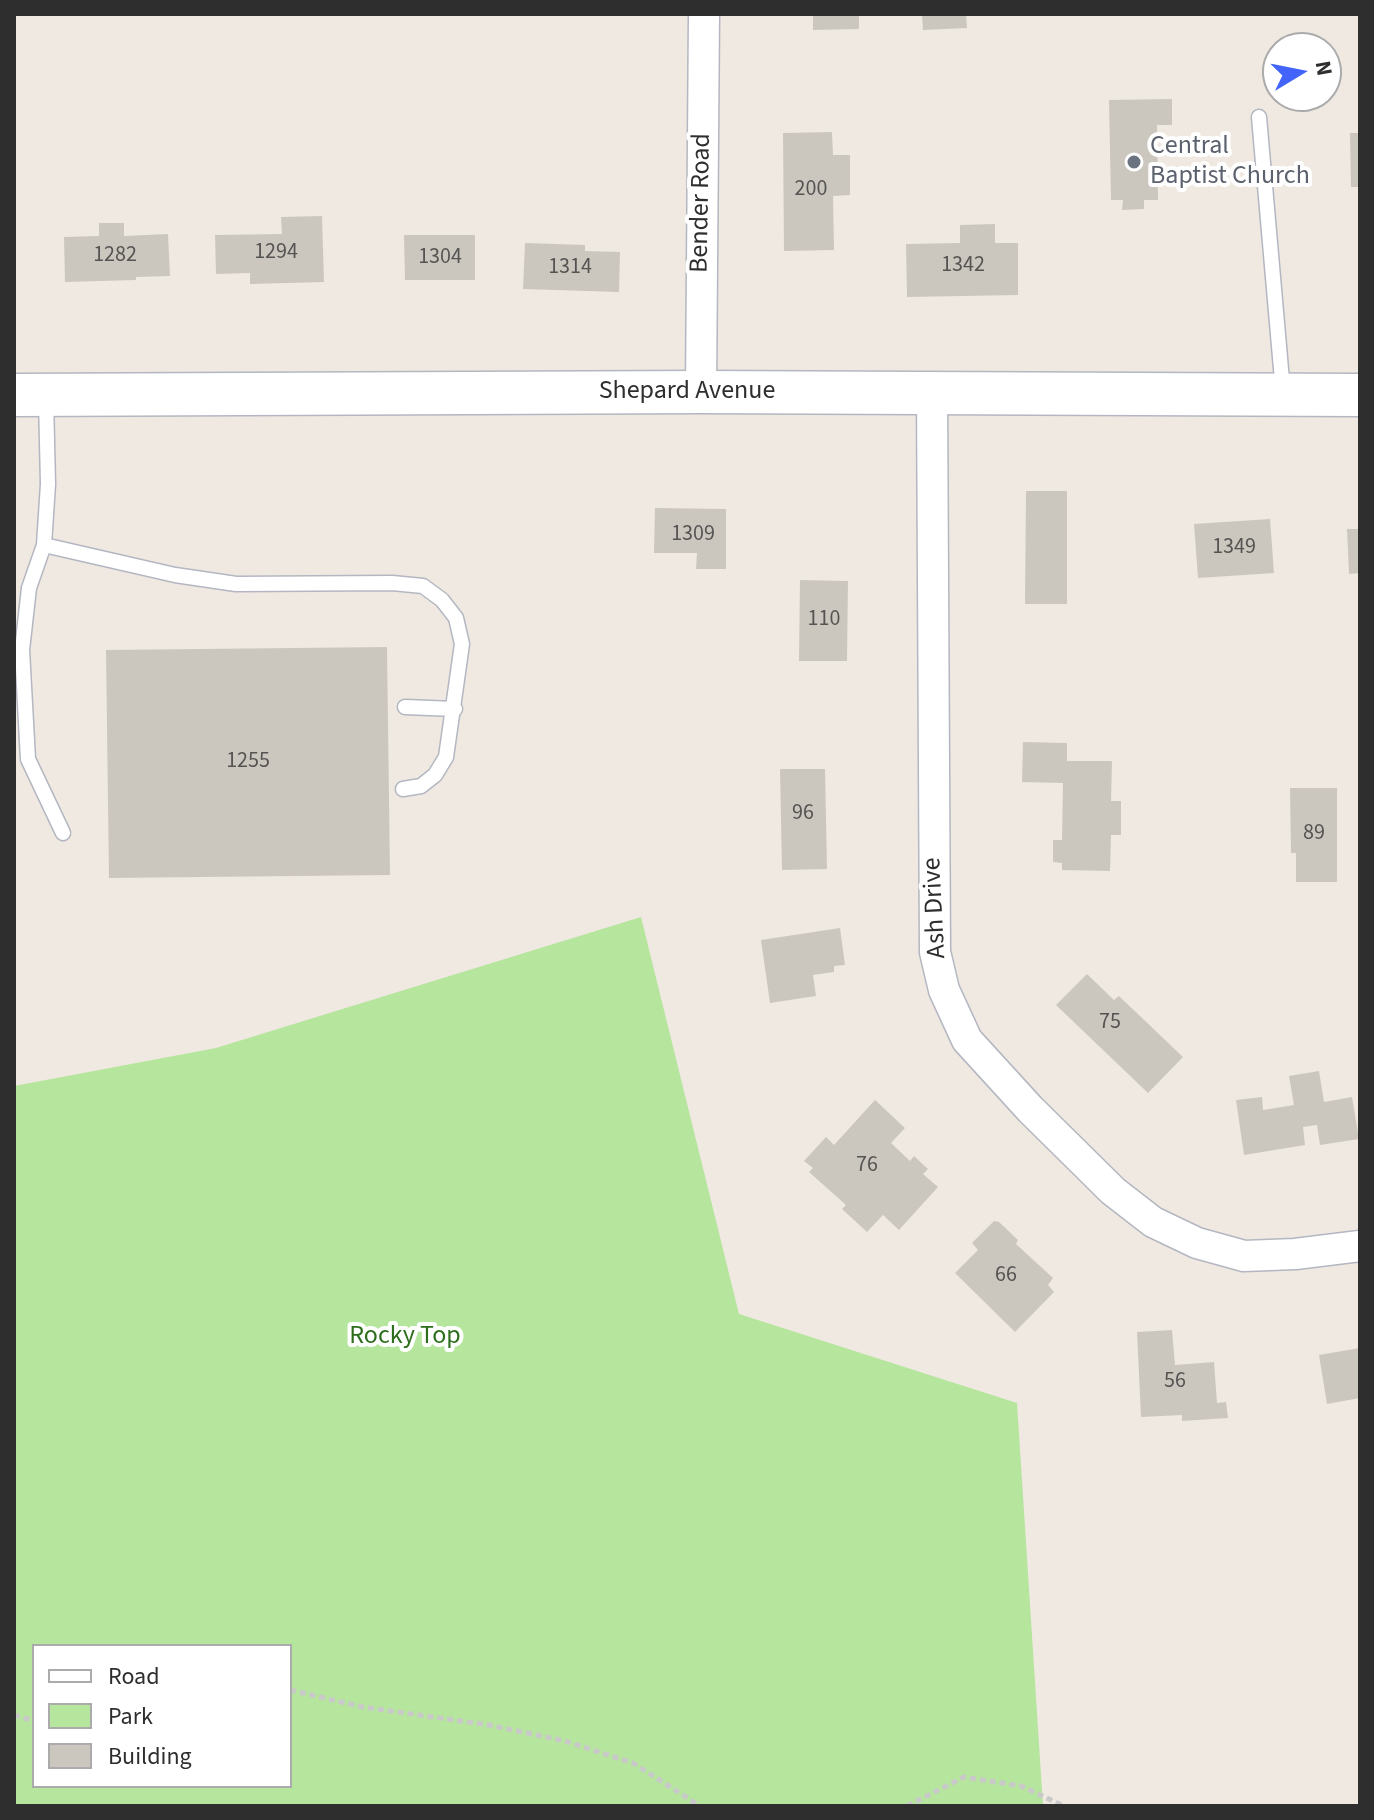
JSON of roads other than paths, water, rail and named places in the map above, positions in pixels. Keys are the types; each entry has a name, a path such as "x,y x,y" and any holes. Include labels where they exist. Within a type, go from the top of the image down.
{"main road":[{"name":"Shepard Avenue","path":"30,395 701,392 1360,395"}],"street":[{"name":"Bender Road","path":"701,392 704,14"},
{"name":"Ash Drive","path":"932,392 935,952 944,990 967,1040 1030,1109 1113,1191 1153,1222 1197,1243 1244,1256 1360,1246"}],"lane":[{"path":"1259,117 1283,394"},
{"path":"30,395 48,484 44,545 29,588 22,650 28,759 63,833"},
{"path":"44,545 175,575 236,584 392,583 423,586 442,600 456,618 462,644 446,757 435,775 421,786 403,789"},
{"path":"405,707 455,709"}],"place":[{"name":"Central Baptist Church","path":"1134,162"}],"park label":[{"name":"Rocky Top","path":"405,1337"}]}
